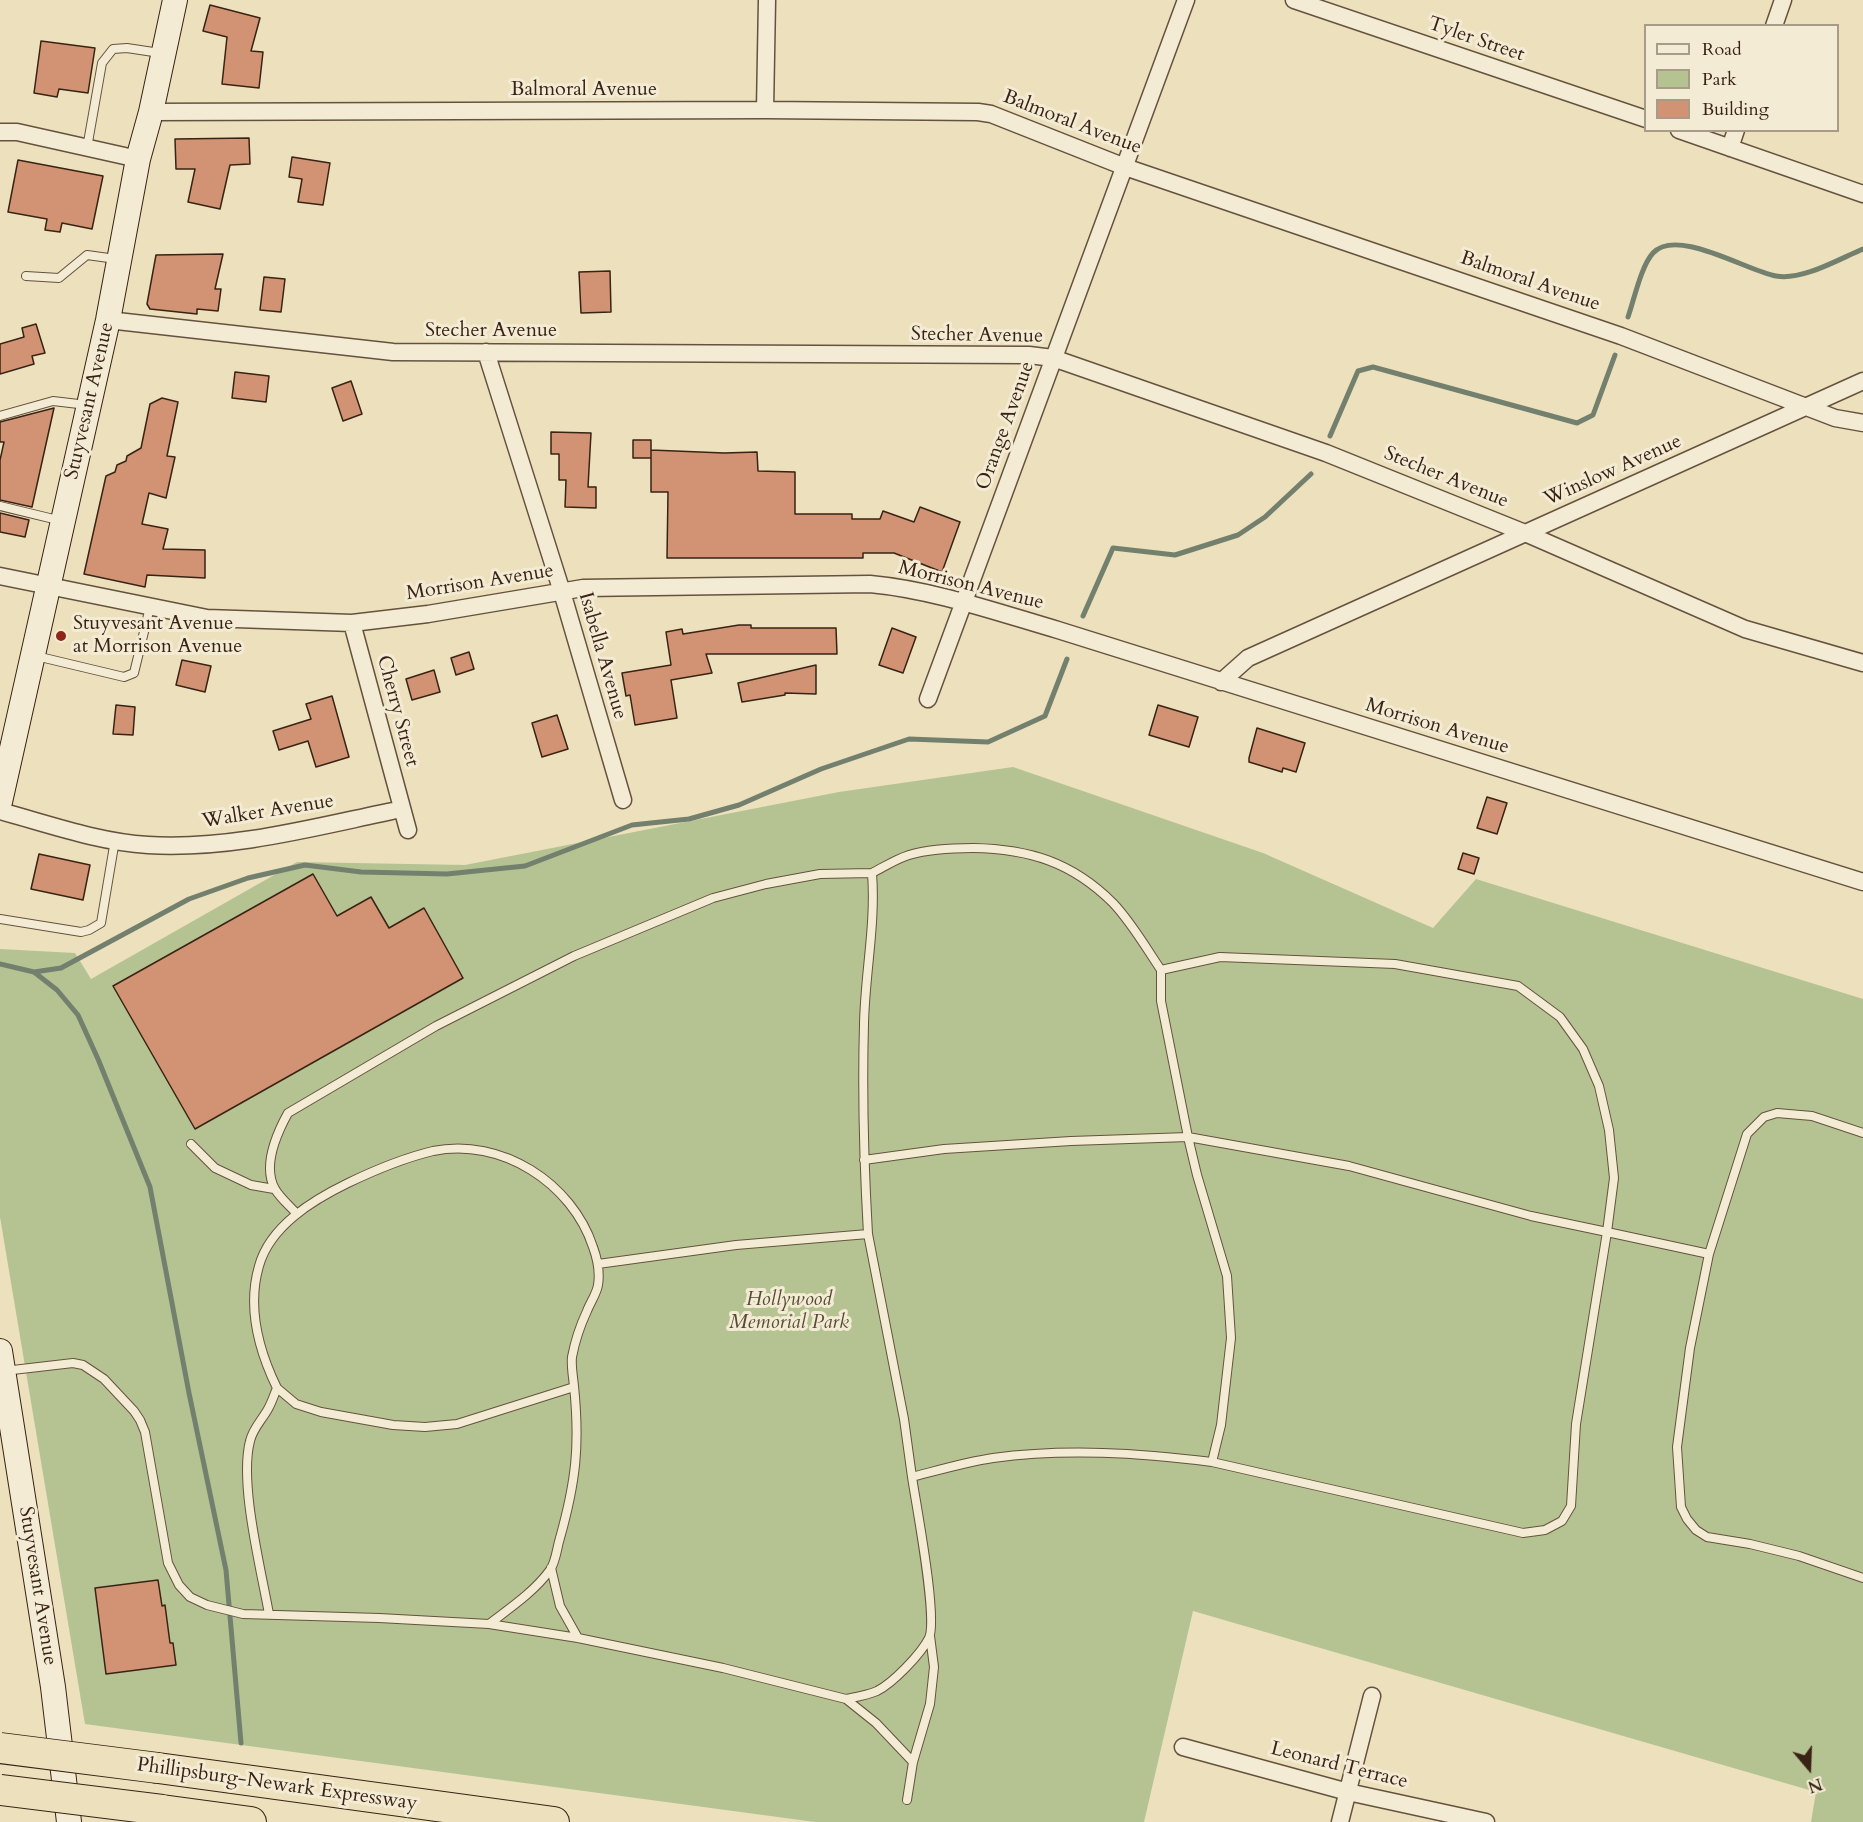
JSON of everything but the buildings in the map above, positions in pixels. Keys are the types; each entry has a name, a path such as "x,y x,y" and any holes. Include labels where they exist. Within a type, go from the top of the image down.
{"highway":[{"name":"Phillipsburg-Newark Expressway","path":"0,1748 554,1822"},
{"name":"Phillipsburg-Newark Expressway","path":"0,1790 251,1822"}],"main road":[{"name":"Stuyvesant Avenue","path":"0,802 108,320 138,159 151,112 175,0"},
{"name":"Stuyvesant Avenue","path":"2,1361 5,1406 51,1676 69,1822"}],"street":[{"path":"765,110 767,0"},
{"name":"Orange Avenue","path":"928,699 1186,0"},
{"name":"Tyler Street","path":"1294,0 1644,118"},
{"path":"1774,24 1783,0"},
{"name":"Balmoral Avenue","path":"151,112 765,110 991,114 1125,166 1621,336 1835,418 1863,423"},
{"path":"0,132 17,132 138,159"},
{"path":"1685,132 1863,194"},
{"path":"1730,148 1735,132"},
{"name":"Stecher Avenue","path":"108,320 393,352 1029,355 1053,358 1326,453 1525,533 1745,630 1863,663"},
{"name":"Isabella Avenue","path":"486,352 562,592 623,800"},
{"name":"Winslow Avenue","path":"1221,682 1248,658 1863,381"},
{"name":"Morrison Avenue","path":"0,576 207,618 352,623 428,614 583,588 870,584 898,586 963,602 1863,882"},
{"name":"Cherry Street","path":"352,623 408,830"},
{"name":"Walker Avenue","path":"0,811 115,840 146,845 217,844 402,809"},
{"path":"1340,1822 1372,1696"},
{"name":"Leonard Terrace","path":"1183,1747 1348,1792 1486,1822"}],"lane":[{"path":"87,148 102,63 113,49 127,48 164,54"},
{"path":"26,276 59,278 87,255 119,260"},
{"path":"0,416 53,401 89,405"},
{"path":"0,506 63,521"},
{"path":"33,655 124,677 129,676 134,673 150,606"},
{"path":"0,919 81,932 101,923 115,840"},
{"path":"297,1214 274,1189 269,1164 277,1134 288,1113 436,1026 574,956 713,898 766,884 820,874 872,873 908,855 959,848 1004,849 1048,860 1072,871 1113,904 1161,970 1161,1001 1188,1137 1227,1276 1231,1338 1221,1425 1212,1462"},
{"path":"872,873 874,900 864,1022 864,1160 868,1234 904,1419 931,1613 930,1636 934,1667 930,1704 913,1762 907,1800"},
{"path":"912,1477 991,1458 1054,1452 1138,1453 1212,1462 1523,1533 1545,1530 1563,1521 1571,1506 1576,1424 1614,1178 1609,1130 1599,1086 1583,1049 1560,1017 1518,986 1395,964 1220,957 1161,970"},
{"path":"1863,1132 1802,1114 1777,1113 1764,1117 1747,1134 1709,1254 1690,1348 1677,1447 1682,1507 1687,1519 1696,1530 1707,1536 1799,1556 1863,1577"},
{"path":"864,1160 944,1149 1188,1137 1349,1166 1532,1216 1709,1254"},
{"path":"190,1144 215,1168 251,1185 274,1189"},
{"path":"489,1624 524,1597 551,1568 571,1498 577,1460 578,1427 572,1360 580,1326 598,1285 598,1264 580,1220 566,1199 545,1178 524,1166 494,1154 464,1149 435,1151 398,1162 327,1193 297,1214 274,1236 259,1265 255,1291 256,1325 266,1365 277,1388 296,1404 321,1412 393,1425 425,1427 457,1424 574,1387"},
{"path":"598,1264 736,1245 868,1234"},
{"path":"2,1361 83,1365 104,1379 134,1411 145,1432 168,1563 179,1585 190,1597 207,1605 243,1614 489,1624 578,1638 723,1668 846,1699 876,1723 913,1762"},
{"path":"269,1614 250,1505 247,1464 250,1441 256,1425 268,1409 277,1388"},
{"path":"551,1568 560,1606 578,1638"},
{"path":"846,1699 878,1690 893,1679 918,1653 930,1636"}],"green space":[{"name":"Hollywood Memorial Park","path":"1013,767 1263,853 1433,928 1476,879 1863,999 1863,1822 1811,1822 1816,1792 1193,1611 1144,1822 815,1822 85,1724 0,1217 0,949 75,953 91,979 297,862 465,865 839,792"}],"waterway":[{"path":"1628,317 1645,266 1653,253 1664,246 1678,245 1695,248 1763,273 1786,277 1809,272 1863,249"},
{"path":"1330,436 1358,371 1373,367 1577,423 1593,415 1615,355"},
{"path":"1083,616 1113,548 1175,555 1238,535 1265,517 1311,474"},
{"path":"34,972 61,968 189,899 248,878 305,865 361,872 447,874 525,866 632,825 689,819 739,805 821,769 909,739 988,742 1045,716 1067,659"},
{"path":"0,964 34,972 57,990 78,1015 150,1187 189,1393 226,1570 241,1743"}],"place":[{"name":"Stuyvesant Avenue at Morrison Avenue","path":"61,636"}]}
